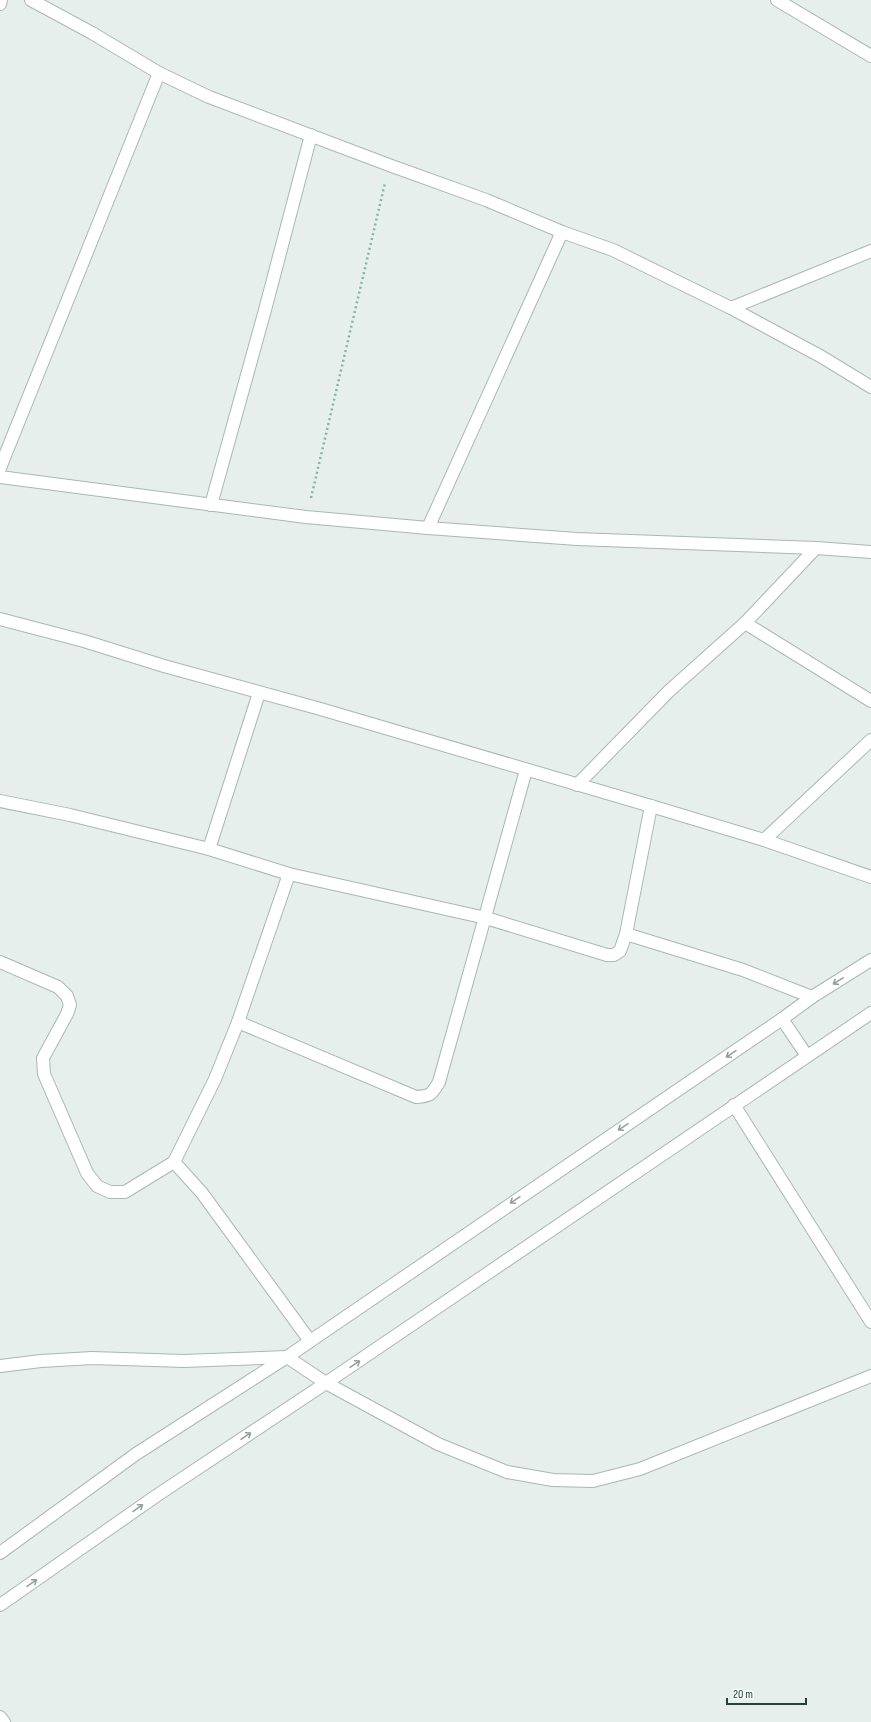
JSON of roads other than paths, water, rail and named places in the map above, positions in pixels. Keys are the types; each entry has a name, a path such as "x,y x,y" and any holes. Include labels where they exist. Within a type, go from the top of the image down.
{"street":[{"path":"0,4 1,0"},
{"path":"31,0 92,33 160,74 230,106 311,134 389,165 486,200 562,232 613,250 731,308 822,357 871,387"},
{"path":"777,0 871,56"},
{"path":"0,468 160,74"},
{"path":"211,505 266,310 311,134"},
{"path":"428,528 562,232"},
{"path":"731,308 871,251"},
{"path":"0,477 306,517 428,528 576,539 816,548 871,552"},
{"path":"577,785 669,691 745,623 816,548"},
{"path":"0,619 84,641 651,806 764,840 871,877"},
{"path":"745,623 871,701"},
{"path":"209,849 259,693"},
{"path":"764,840 871,740"},
{"path":"238,1022 416,1097 432,1094 439,1082 486,918 526,770"},
{"path":"0,801 70,815 209,849 289,874 486,918 607,955 614,955 620,951 626,934 651,806"},
{"path":"0,962 58,987 67,996 70,1005 67,1014 43,1058 44,1074 87,1173 97,1186 110,1192 125,1192 174,1162 215,1079 238,1022 289,874"},
{"path":"626,934 743,970 812,997"},
{"path":"0,1553 136,1454 287,1357 812,997 871,960"},
{"path":"0,1605 156,1496 326,1383 871,1013"},
{"path":"782,1019 807,1056"},
{"path":"734,1105 871,1322"},
{"path":"174,1162 202,1193 310,1341"},
{"path":"0,1366 41,1361 92,1358 184,1361 287,1357 326,1383 438,1444 507,1472 553,1480 593,1481 640,1469 871,1376"},
{"path":"0,1717 4,1722"}]}
